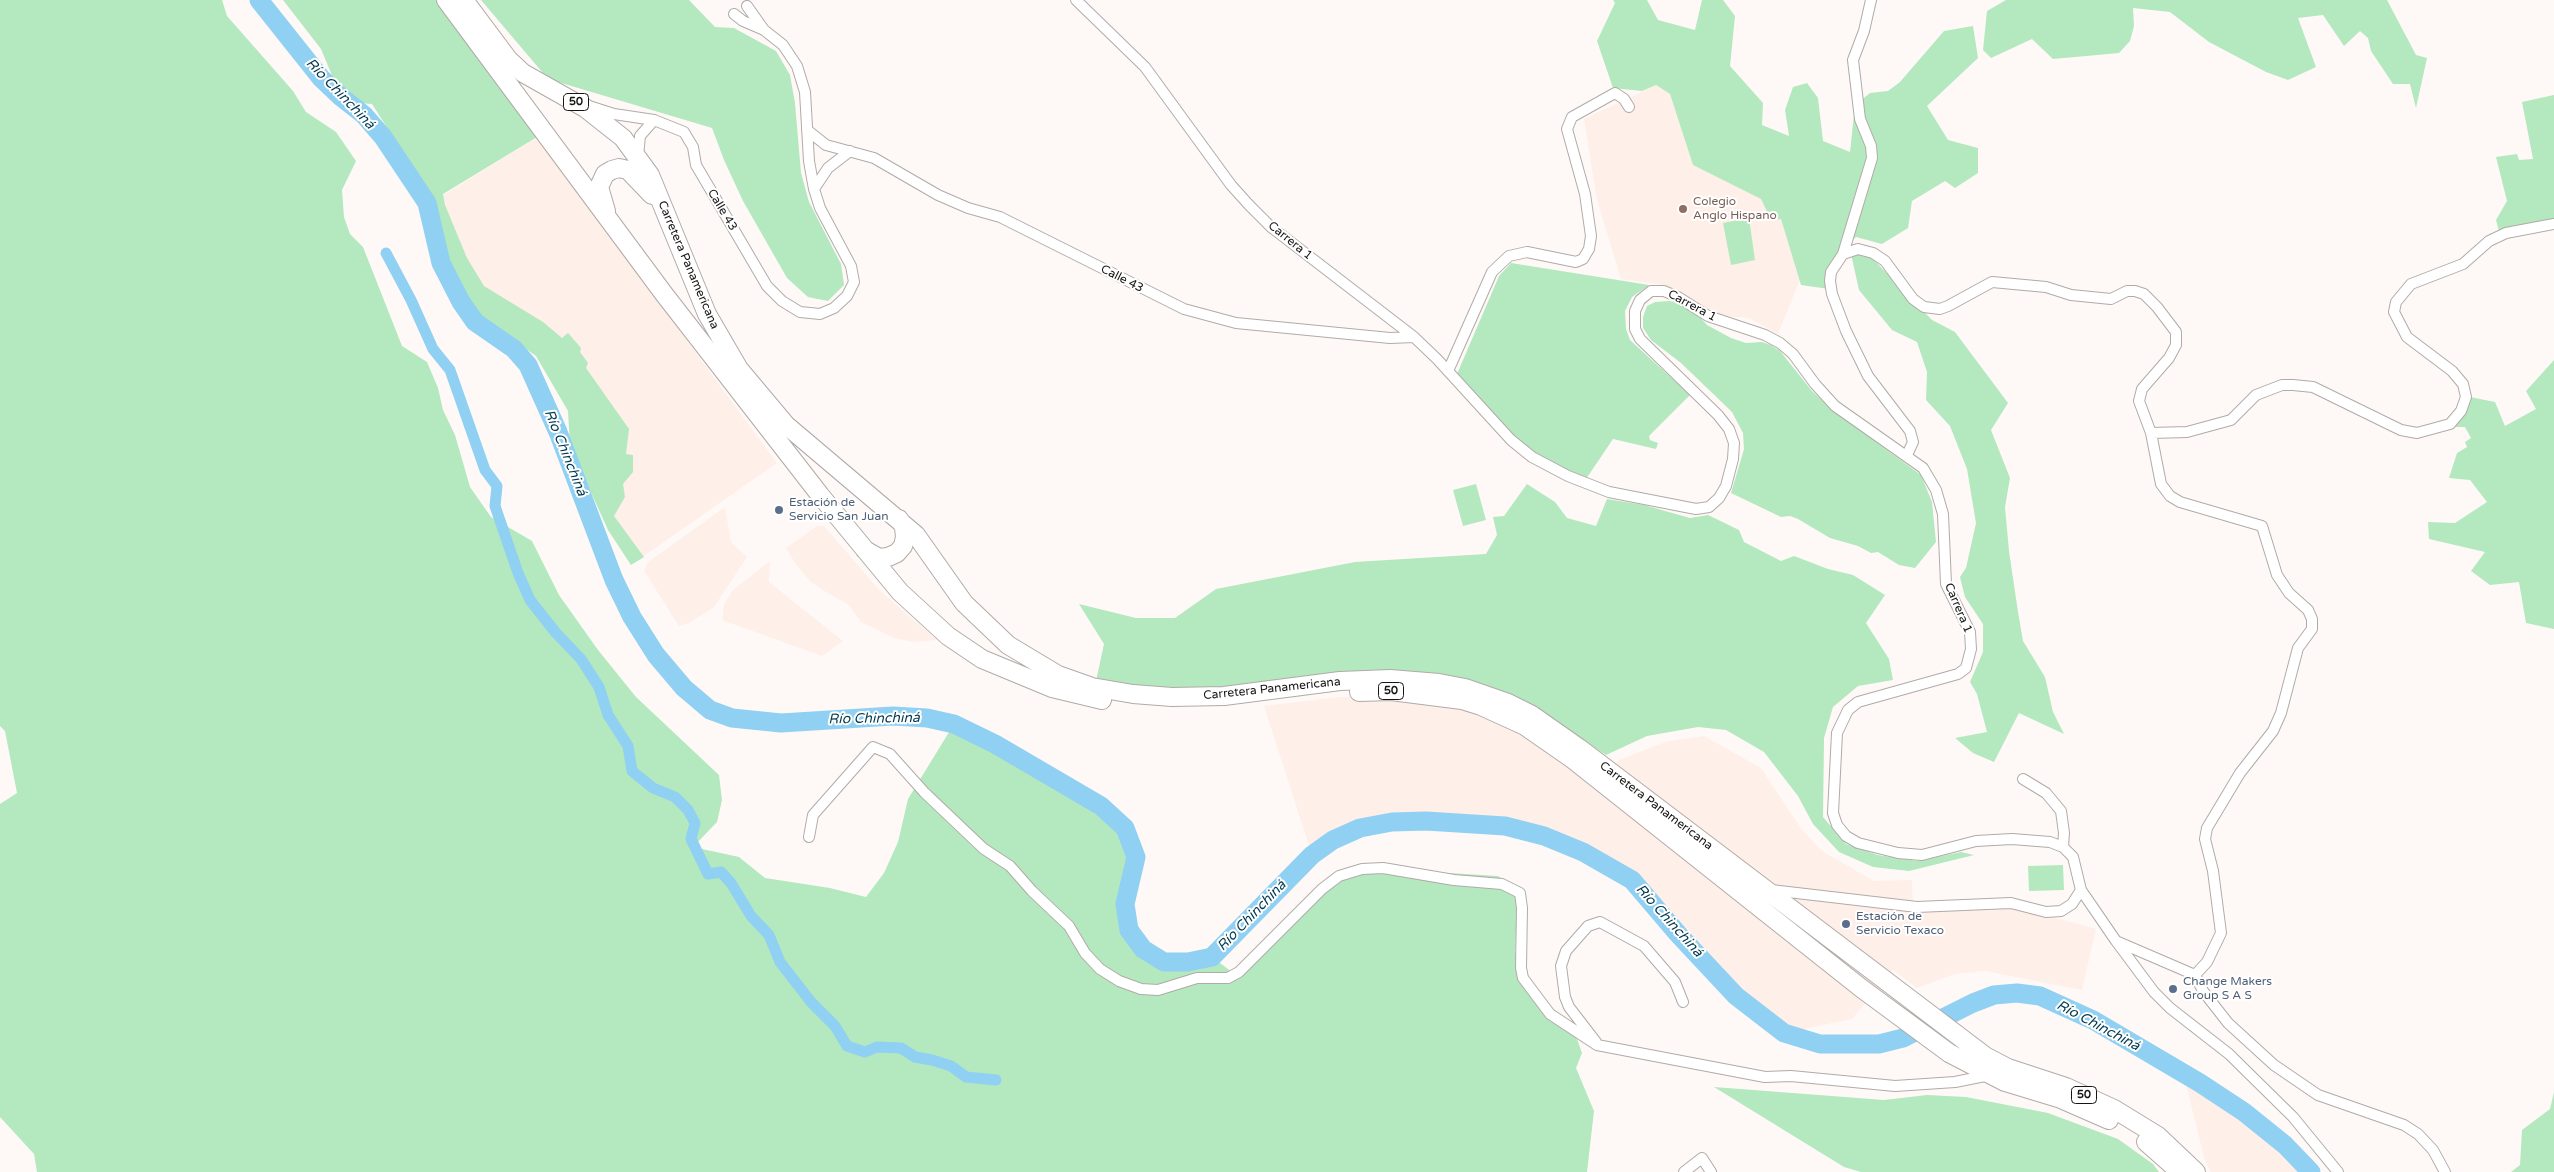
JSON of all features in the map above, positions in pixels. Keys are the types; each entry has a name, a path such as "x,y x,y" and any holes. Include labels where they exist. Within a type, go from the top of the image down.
{"highway":[{"name":"Carretera Panamericana","path":"446,0 610,222 820,496 900,592 948,636 982,658 1023,677 1088,698 1130,705 1172,708 1226,706 1343,692 1391,691 1462,700 1502,715 1525,726 1571,758 1873,997 1949,1053 1990,1075 2061,1099 2109,1120 2150,1145 2180,1172"},
{"name":"Carretera Panamericana","path":"464,0 508,59 536,82 606,122 638,156 650,175 670,220 707,314 745,376 786,425 898,519 927,549 964,603 1008,645 1058,675 1092,686 1133,694 1172,698 1224,696 1340,681 1390,679 1439,683 1485,694 1532,716 1579,748 1985,1056 2008,1068 2066,1087 2114,1109 2158,1136 2196,1172"},
{"path":"610,222 599,187 605,174 619,168 628,170 644,184 670,220"},
{"path":"863,548 879,558 897,553 903,546 905,536 904,527 898,519"}],"street":[{"name":"Carrera 1","path":"1076,0 1144,67 1231,185 1249,206 1271,227 1414,337 1448,370 1511,440 1532,457 1568,476 1609,492 1696,509 1709,506 1719,498 1726,486 1733,459 1734,443 1729,430 1718,415 1640,340 1635,329 1635,310 1640,300 1651,292 1664,291 1678,297 1708,316 1764,335 1780,343 1793,354 1815,384 1835,406 1923,468 1936,490 1943,514 1946,584 1970,632 1971,649 1966,668 1958,674 1858,702 1848,710 1837,733 1833,813 1837,825 1846,836 1858,843 1898,853 1922,855 1976,841 2012,839 2050,842 2063,847"},
{"path":"1871,0 1864,31 1853,60 1860,119 1872,146 1872,158 1851,251 1831,272 1832,294 1868,376 1910,431 1912,442 1907,455"},
{"path":"747,6 764,30"},
{"path":"734,14 743,21 764,30 784,45 797,66 805,92 807,130"},
{"name":"Calle 43","path":"558,93 605,111 654,120 684,132 690,139 696,165 767,286 800,312 820,314 834,308 847,296 854,282 851,266 820,208 814,189 808,161 807,130"},
{"path":"1448,370 1492,272 1509,256 1527,252 1576,262 1583,259 1589,249 1591,236 1584,194 1567,129 1572,117 1615,93 1624,99 1629,107"},
{"path":"638,156 640,136 654,120"},
{"name":"Calle 43","path":"807,130 826,145 874,158 938,195 968,208 1000,217 1184,309 1236,323 1390,338 1414,337"},
{"path":"814,189 828,168 850,152"},
{"path":"2151,433 2187,432 2231,420 2256,395 2282,385 2312,387 2401,430 2417,433 2450,424 2461,411 2466,397 2463,384 2452,371 2407,336 2394,312 2396,302 2411,284 2463,264 2489,241 2506,233 2554,224"},
{"path":"1851,251 1874,253 1885,261 1914,299 1924,307 1940,308 1948,306 1992,282 2046,287 2071,295 2111,299 2128,291 2144,294 2176,332 2176,345 2169,358 2142,390 2139,401 2151,433 2161,484 2170,496 2180,502 2262,526 2277,575 2289,593 2308,610 2312,619 2312,629 2298,648 2281,713 2273,731 2240,773 2207,828 2205,839 2213,871 2221,933 2207,962 2195,975"},
{"path":"809,838 813,815 873,747 890,754 931,798 984,849 1010,866 1032,891 1069,926 1085,953 1100,969 1119,981 1141,989 1158,990 1197,978 1228,978 1239,972 1322,889 1339,876 1362,869 1383,868 1454,880 1502,884 1520,893 1522,908 1521,968 1526,983 1550,1014 1597,1045 1765,1077 1791,1076 1895,1086 1955,1082 1990,1075"},
{"path":"2023,779 2046,793 2061,811 2064,834 2063,847 2073,858 2082,890 2116,941 2154,992 2170,1008 2228,1054 2293,1117 2338,1172"},
{"path":"1764,889 1917,907 2011,904 2046,912 2061,910 2072,904 2082,890"},
{"path":"1597,1045 1595,1039 1568,1007 1561,966 1566,951 1588,926 1600,922 1644,946 1674,982 1683,1002"},
{"path":"2116,941 2195,975 2203,991 2228,1023 2274,1065 2318,1095 2404,1125 2418,1134 2433,1150 2445,1172"},
{"path":"1684,1172 1702,1158 1711,1172"}],"shaded area":[{"name":"Colegio Anglo Hispano","path":"1656,85 1670,94 1693,165 1761,199 1771,220 1781,219 1800,280 1778,334 1749,318 1710,315 1663,285 1621,279 1597,200 1584,119"},
{"path":"537,137 777,463 631,565 608,530 612,449 598,413 480,294 434,201"},
{"path":"725,507 731,542 747,557 714,607 689,623 679,626 644,571 648,562"},
{"path":"817,526 824,526 880,591 937,640 913,642 894,638 861,622 848,604 811,582 797,566 786,548"},
{"path":"770,561 769,582 843,641 822,656 722,620 724,604 733,590"},
{"path":"1339,697 1414,697 1462,707 1511,728 1594,785 1619,760 1668,741 1704,736 1761,768 1802,830 1822,851 1874,881 1912,880 1913,910 2013,906 2096,929 2082,990 1985,971 1955,974 1917,988 1893,970 1852,1019 1784,1033 1736,996 1678,934 1632,880 1583,852 1544,836 1505,826 1426,821 1392,822 1360,828 1333,840 1312,855 1264,706"},
{"path":"2183,1072 2244,1112 2285,1145 2311,1172 2211,1172 2205,1161"}],"green space":[{"path":"0,0 222,0 227,16 293,91 306,112 336,132 356,161 342,190 344,217 350,234 363,247 402,346 427,362 438,388 443,410 455,435 470,487 491,517 532,541 559,595 598,650 636,697 719,775 722,800 717,822 693,847 739,857 765,878 830,888 866,897 884,873 898,842 908,799 954,724 995,744 1101,806 1125,828 1136,857 1125,904 1129,930 1143,949 1164,962 1188,962 1212,957 1236,975 1327,881 1367,868 1498,876 1513,886 1518,896 1515,951 1522,976 1577,1039 1582,1053 1576,1068 1594,1111 1587,1172 37,1172 34,1154 0,1117 0,804 17,793 5,731 0,726"},
{"path":"283,0 436,0 537,137 443,194 445,205 467,258 484,286 543,322 562,338 568,333 581,348 580,352 588,363 586,368 629,429 626,454 633,455 633,472 623,484 625,497 614,516 644,557 631,565 608,530 570,446 568,411 536,356 478,314 452,272 434,201 372,104 359,103 336,85 321,49"},
{"path":"481,0 689,0 715,27 734,28 776,51 790,75 795,103 801,173 809,202 841,264 844,285 828,301 808,297 787,278 743,201 712,128 548,79"},
{"path":"1613,0 1647,0 1658,20 1695,30 1702,0 1723,0 1735,16 1730,66 1763,103 1762,125 1789,136 1785,110 1793,87 1807,83 1818,98 1823,141 1850,152 1855,105 1870,93 1888,91 1900,82 1944,31 1973,26 1978,58 1927,106 1948,140 1978,148 1978,173 1955,188 1945,181 1912,201 1908,228 1882,244 1856,237 1842,249 1829,289 1801,285 1781,219 1771,220 1761,199 1693,165 1670,94 1656,85 1642,91 1613,88 1597,41 1615,3"},
{"path":"2006,0 2387,0 2416,55 2427,58 2416,108 2410,84 2393,84 2371,51 2368,38 2360,31 2344,46 2323,15 2298,18 2316,67 2288,80 2266,72 2209,42 2170,12 2133,8 2134,26 2130,41 2119,53 2053,59 2032,39 1991,58 1983,50 1987,11"},
{"path":"2554,95 2554,220 2499,231 2496,220 2507,201 2496,157 2517,154 2519,160 2533,159 2522,102"},
{"path":"1749,218 1755,260 1731,265 1723,223"},
{"path":"1851,254 1869,255 1932,320 1955,332 2008,403 1991,430 2010,478 2005,507 2018,612 2023,641 2045,677 2053,712 2064,734 2019,713 1994,762 1973,753 1955,738 1987,732 1977,694 1970,682 1983,652 1983,624 1965,597 1960,577 1966,568 1976,523 1967,469 1950,426 1926,400 1927,372 1917,342 1892,330 1859,290"},
{"path":"1511,263 1649,285 1632,297 1625,311 1626,329 1630,340 1690,395 1649,436 1650,440 1658,443 1656,449 1613,439 1586,479 1570,473 1535,454 1514,437 1457,374 1499,276"},
{"path":"1669,301 1679,303 1699,316 1707,325 1731,338 1746,343 1762,342 1780,351 1812,391 1832,410 1921,475 1932,502 1936,542 1915,568 1899,565 1878,552 1871,553 1858,546 1830,538 1798,519 1790,516 1781,517 1731,493 1744,449 1743,433 1732,412 1681,363 1651,340 1643,328 1643,317 1647,306 1655,302"},
{"path":"2554,360 2554,629 2526,623 2519,582 2490,585 2471,571 2485,552 2429,539 2428,522 2455,523 2487,502 2470,480 2449,478 2457,453 2467,447 2465,442 2471,438 2465,427 2453,427 2470,397 2495,402 2505,426 2536,409 2526,391"},
{"path":"1476,484 1486,520 1463,526 1453,490"},
{"path":"1527,484 1555,502 1567,518 1596,526 1607,499 1644,505 1690,518 1708,515 1739,530 1744,542 1781,561 1794,556 1828,569 1853,575 1885,595 1866,623 1889,659 1893,680 1858,686 1833,707 1824,738 1823,817 1846,844 1878,855 1917,861 1961,852 1974,855 1909,871 1873,867 1839,852 1813,824 1798,796 1764,752 1726,730 1698,727 1647,736 1606,755 1534,709 1487,688 1172,691 1096,681 1104,644 1079,604 1136,618 1175,618 1216,589 1355,562 1486,554 1497,535 1493,517 1504,516"},
{"path":"2063,865 2064,890 2029,891 2028,866"},
{"path":"1714,1087 1884,1100 1927,1095 1966,1097 2048,1113 2118,1139 2153,1164 2159,1172 1861,1172 1844,1167"},
{"path":"2554,1092 2554,1172 2511,1172 2520,1165 2522,1130 2550,1109"}],"waterway":[{"name":"Río Chinchiná","path":"259,0 321,78 364,115 383,137 427,203 441,263 461,302 475,322 514,349 528,365 558,432 614,580 632,617 656,655 684,688 710,710 732,718 781,723 893,716 927,718 954,724 995,744 1101,806 1125,828 1136,857 1125,904 1129,930 1143,949 1164,962 1188,962 1212,957 1312,855 1333,840 1360,828 1392,822 1426,821 1505,826 1544,836 1583,852 1632,880 1678,934 1736,996 1784,1033 1820,1044 1879,1044 1903,1038 1973,1003 1994,995 2017,993 2040,996 2093,1020 2200,1083 2244,1112 2285,1145 2311,1172"},
{"path":"386,253 411,300 433,349 450,370 485,470 497,486 495,506 518,573 530,600 556,633 581,659 599,687 608,715 628,746 632,771 653,788 675,797 688,810 695,823 691,839 708,874 721,872 731,883 751,916 769,935 780,962 811,1002 835,1026 847,1046 865,1052 877,1047 901,1048 915,1057 951,1066 966,1077 996,1080"}],"place":[{"name":"Colegio Anglo Hispano","path":"1683,209"},
{"name":"Estación de Servicio San Juan","path":"779,510"},
{"name":"Estación de Servicio Texaco","path":"1846,924"},
{"name":"Change Makers Group S A S","path":"2173,989"}]}
